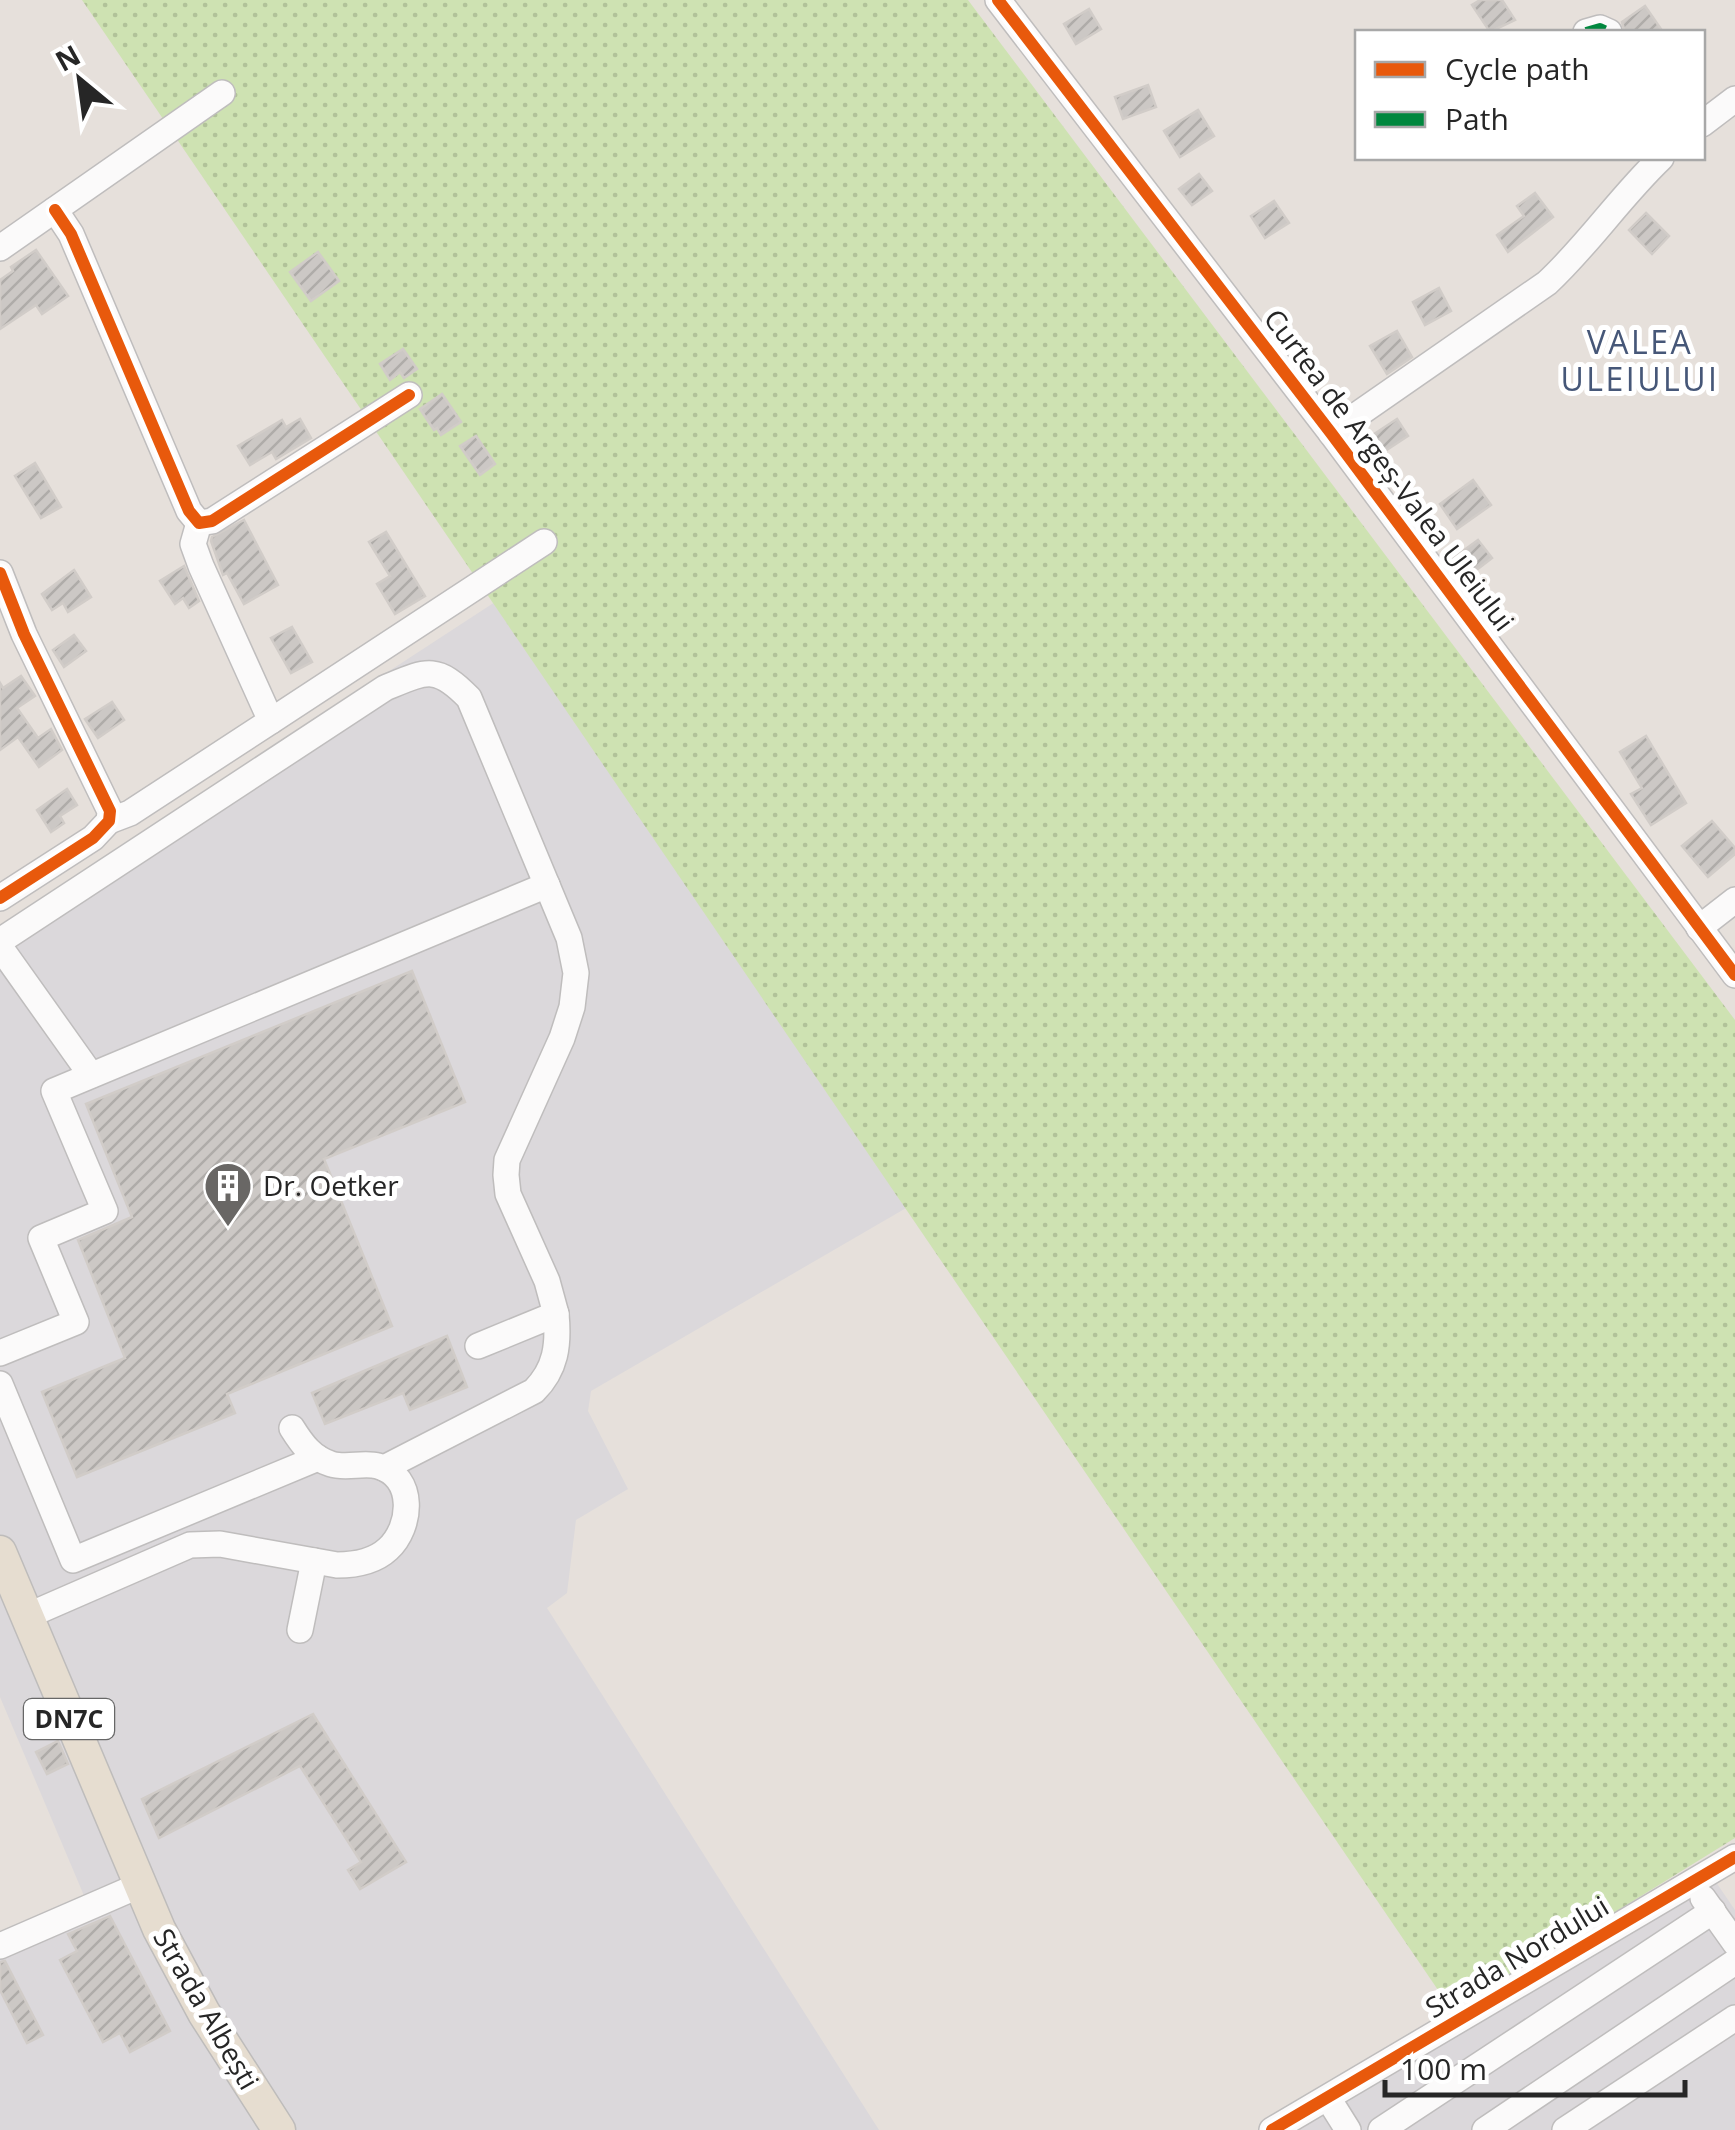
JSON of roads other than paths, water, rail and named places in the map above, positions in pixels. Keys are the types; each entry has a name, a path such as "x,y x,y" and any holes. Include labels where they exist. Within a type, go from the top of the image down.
{"main road":[{"name":"DN7C","path":"0,1552 138,1886"},
{"name":"Strada Albești","path":"138,1886 196,1998 280,2130"}],"street":[{"name":"Curtea de Argeș-Valea Uleiului","path":"998,0 1332,433 1735,975"},
{"path":"0,248 222,92"},
{"path":"1705,122 1735,99"},
{"path":"1332,433 1547,283 1573,259 1625,193 1659,160"},
{"path":"55,210 71,234 190,511 199,523"},
{"path":"199,523 212,522 409,395"},
{"path":"199,523 193,544 200,566 271,721"},
{"path":"0,898 92,838 110,821 130,813 544,542"},
{"path":"0,573 32,652 104,794 110,821"},
{"path":"91,1076 0,944 385,688 437,672 452,680 469,698 569,938 576,974 572,1007 562,1038 507,1160 506,1175 508,1194 546,1281 556,1314 558,1339 550,1375 534,1391 384,1468"},
{"path":"0,1353 76,1322 41,1238 105,1211 54,1091 547,885"},
{"path":"1700,928 1735,900"},
{"path":"478,1346 556,1314"},
{"path":"0,1384 73,1560 318,1458"},
{"path":"27,1616 190,1545 220,1544 353,1565 377,1557 404,1530 408,1512 395,1477 372,1464 335,1466 318,1458 302,1446 292,1428"},
{"path":"300,1630 314,1561"},
{"name":"Strada Nordului","path":"1272,2130 1735,1857"},
{"path":"1692,1882 1735,1942"},
{"path":"0,1946 138,1886"},
{"path":"1382,2130 1713,1911"},
{"path":"1485,2130 1735,1962"},
{"path":"1565,2130 1735,2018"},
{"path":"1328,2098 1348,2130"}],"place":[{"name":"Dr. Oetker","path":"228,1228"}],"district":[{"name":"VALEA ULEIULUI","path":"1640,362"}]}
